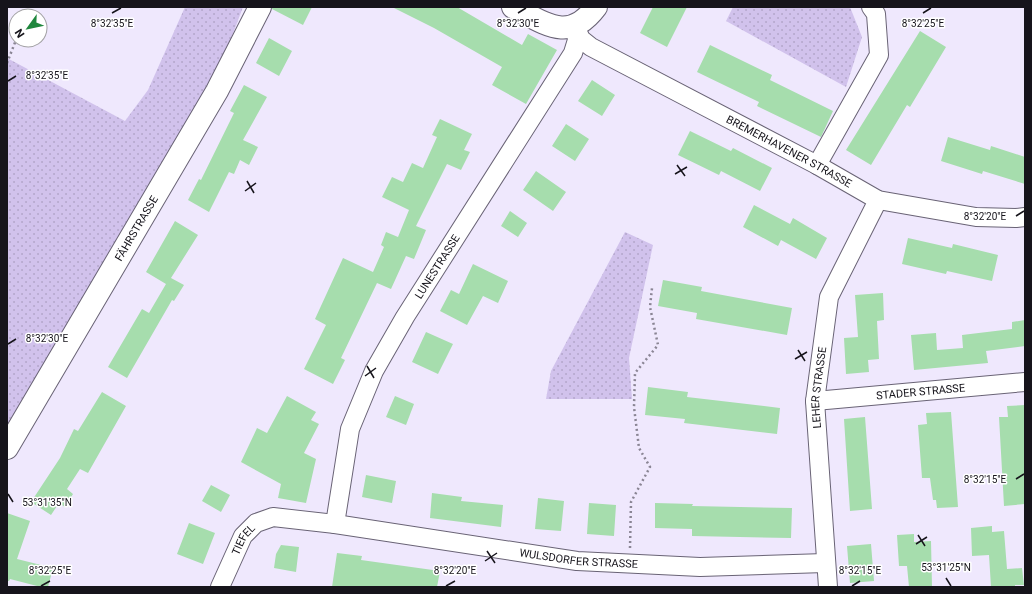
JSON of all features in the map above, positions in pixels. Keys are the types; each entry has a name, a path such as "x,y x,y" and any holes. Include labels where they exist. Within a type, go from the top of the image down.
{"street":[{"name":"FÄHRSTRASSE","path":"7,448 217,91 260,7"},
{"path":"513,7 549,25 563,29 575,26 588,18 596,7"},
{"path":"817,166 880,55 876,14 871,7"},
{"name":"BREMERHAVENER STRASSE","path":"575,26 581,39 591,47 817,166 878,200 976,217 1025,217"},
{"name":"LUNESTRASSE","path":"335,524 350,429 374,371 405,317 573,54 577,40 575,26"},
{"name":"LEHER STRASSE","path":"828,587 825,563 815,401 829,297 878,200"},
{"name":"STADER STRASSE","path":"815,401 1025,382"},
{"name":"TIEFEL","path":"220,587 243,536 256,523 273,518 335,524"},
{"name":"WULSDORFER STRASSE","path":"335,524 577,561 700,567 825,563"}],"path":[{"path":"7,63 13,48"},
{"path":"630,563 631,502 650,467 639,448 634,407 635,373 658,345 650,307 652,288"}],"shaded area":[{"path":"185,7 243,7 223,60 7,426 7,58 125,121 148,90"},
{"path":"733,7 850,7 862,37 846,87 726,21"},
{"path":"625,232 653,245 629,358 632,399 546,399 551,371"}],"building":[{"path":"272,7 312,7 303,25 272,9"},
{"path":"392,7 457,7 522,45 528,34 557,50 526,104 492,85 502,67 434,28"},
{"path":"653,7 687,7 667,47 640,33"},
{"path":"920,31 946,47 910,107 907,105 871,165 846,150"},
{"path":"269,38 292,51 279,76 256,63"},
{"path":"710,45 772,75 770,80 833,111 821,137 757,106 759,102 697,72"},
{"path":"592,80 615,95 602,116 578,101"},
{"path":"244,85 267,97 243,140 258,147 249,165 240,160 234,174 229,172 209,212 188,200 199,179 201,180 234,113 230,111"},
{"path":"440,119 472,134 464,150 470,152 461,170 447,164 416,226 426,230 414,259 406,256 391,289 377,283 341,358 345,360 333,384 304,369 326,325 315,319 343,258 373,272 384,247 381,245 386,232 398,237 409,210 382,197 392,177 403,182 412,163 423,168 437,137 432,135"},
{"path":"566,124 589,139 575,161 552,146"},
{"path":"690,131 731,151 733,148 772,168 760,191 721,171 719,175 678,155"},
{"path":"948,137 990,150 991,146 1025,157 1025,184 983,171 982,174 941,161"},
{"path":"536,171 566,192 553,211 523,190"},
{"path":"754,205 790,224 793,218 827,238 816,259 781,240 778,246 743,227"},
{"path":"510,211 527,223 518,237 501,226"},
{"path":"175,221 198,235 171,278 184,285 174,301 172,300 127,378 108,367 142,309 149,313 166,284 146,272"},
{"path":"908,238 952,248 953,244 998,255 992,281 947,271 946,274 902,264"},
{"path":"473,264 508,281 498,303 483,296 467,325 440,311 451,290 459,294"},
{"path":"663,280 702,287 701,291 792,308 787,335 696,319 697,313 658,306"},
{"path":"883,293 884,320 877,321 879,359 868,360 869,372 846,374 844,338 858,337 855,295"},
{"path":"1025,320 1025,346 986,351 988,363 914,370 911,335 936,333 937,350 963,348 962,335 1012,329 1012,322"},
{"path":"426,332 453,344 438,374 412,362"},
{"path":"648,387 688,392 687,397 780,408 777,434 684,423 685,419 645,415"},
{"path":"102,392 126,406 88,473 80,469 67,489 73,494 65,507 59,503 51,515 31,502 60,458 74,429 78,431"},
{"path":"287,396 316,412 311,420 319,424 304,453 316,459 306,503 278,498 281,484 241,462 257,428 267,433"},
{"path":"395,396 414,404 406,425 386,417"},
{"path":"1025,405 1025,504 1004,506 999,417 1008,417 1007,406"},
{"path":"951,412 958,507 937,508 936,500 933,500 930,478 922,478 918,425 927,424 926,413"},
{"path":"865,417 872,509 850,511 844,419"},
{"path":"366,475 396,481 392,503 362,497"},
{"path":"211,485 230,495 221,512 202,501"},
{"path":"432,493 462,497 461,501 503,505 501,527 430,518"},
{"path":"538,498 564,501 561,531 535,529"},
{"path":"589,503 616,505 614,536 587,534"},
{"path":"655,503 693,504 692,506 792,508 791,538 692,536 692,529 655,528"},
{"path":"7,513 30,521 17,559 53,568 48,587 41,587 10,579 7,581"},
{"path":"189,523 215,533 203,564 177,554"},
{"path":"992,526 992,532 1004,531 1007,569 1022,568 1024,585 1015,585 1015,587 991,587 989,555 972,556 971,528"},
{"path":"914,534 914,542 931,541 932,587 909,587 907,566 899,566 897,535"},
{"path":"871,544 874,581 850,583 847,546"},
{"path":"281,545 299,547 296,572 274,568 276,554"},
{"path":"337,553 362,556 361,560 440,571 437,587 332,587"}]}
